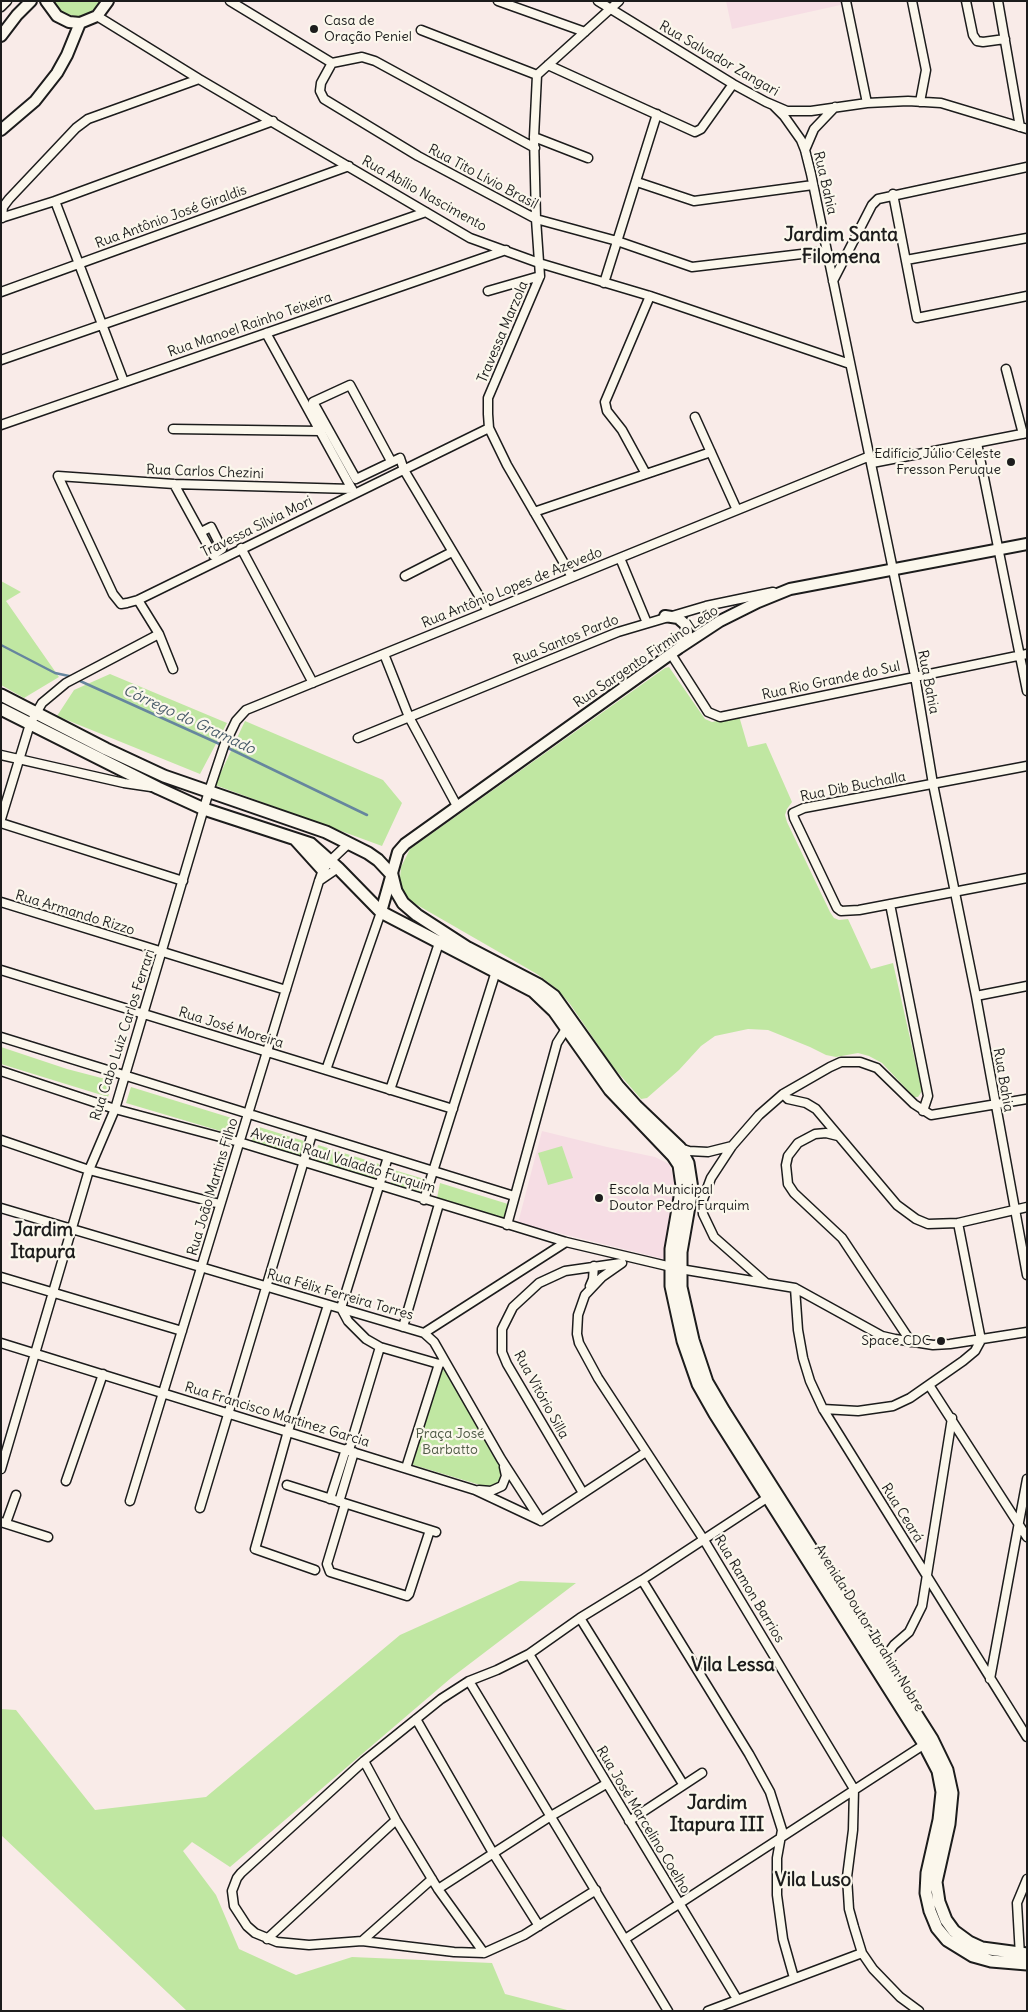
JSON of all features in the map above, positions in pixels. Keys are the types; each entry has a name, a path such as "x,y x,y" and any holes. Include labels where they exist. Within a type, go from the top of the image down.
{"main road":[{"path":"1,695 106,750 164,776 326,832 368,853 378,860 392,875 396,891 403,903 441,937"},
{"path":"1,709 204,809 311,844 328,870 381,912 468,948 544,1000 610,1090 675,1148"},
{"path":"158,788 164,776"},
{"path":"497,967 540,985 554,996 618,1086 688,1163 671,1249 675,1268"},
{"path":"675,1268 681,1252 689,1205 686,1176"},
{"name":"Avenida Doutor Ibrahim Nobre","path":"675,1268 674,1307 683,1341 698,1384 715,1414 772,1495 947,1770 952,1794 936,1882 939,1902 946,1920 954,1931 969,1942 982,1948 1023,1958"}],"street":[{"path":"1,7 7,1"},
{"path":"1,36 17,15 31,1"},
{"path":"46,1 56,16 69,22 80,23 97,16 108,1"},
{"path":"230,1 332,63 362,56 375,61 535,148"},
{"path":"498,1 585,32"},
{"name":"Rua Salvador Zangari","path":"598,1 733,84 787,111 811,111 867,103 920,102 949,105 1023,128"},
{"path":"421,30 537,75 619,1"},
{"path":"846,1 867,103"},
{"path":"912,1 926,70 920,102"},
{"path":"966,1 973,35 977,41 984,42 1004,39"},
{"path":"998,1 1023,128"},
{"name":"Rua Abílio Nascimento","path":"97,16 199,80 470,238 539,263 650,296 850,364"},
{"path":"1,130 35,101 57,73 67,55 80,23"},
{"name":"Rua Tito Lívio Brasil","path":"332,63 321,83 320,91 324,99 418,156 536,219 617,241 692,266 827,251"},
{"path":"548,65 696,132 701,129 733,84"},
{"name":"Travessa Marzola","path":"537,75 534,137 536,219 540,276 488,398 489,428 507,465 572,577"},
{"path":"199,80 88,119 76,128 9,199 3,207 2,218 55,201 273,122"},
{"name":"Rua Bahia","path":"774,106 794,128 805,150 813,185 915,676 933,784 976,996 1027,1275"},
{"path":"805,150 814,129 836,107"},
{"path":"604,283 657,114"},
{"path":"534,137 588,158"},
{"name":"Rua Antônio José Giraldis","path":"1,292 349,166"},
{"path":"833,281 872,206 878,199 893,194 1027,167"},
{"path":"637,182 694,201 813,185"},
{"path":"893,194 917,318 1027,296"},
{"path":"55,201 124,382"},
{"path":"1,360 426,212"},
{"path":"906,260 1027,238"},
{"name":"Rua Manoel Rainho Teixeira","path":"1,425 506,250"},
{"path":"488,291 540,276"},
{"path":"646,474 622,430 607,412 605,402 650,296"},
{"path":"266,333 353,491"},
{"path":"1006,369 1025,434"},
{"path":"391,461 350,385 313,402 356,478 400,458 404,470 488,611"},
{"path":"695,417 737,510"},
{"name":"Travessa Sílvia Mori","path":"121,604 138,600 353,491 404,470 489,428"},
{"path":"173,429 320,431"},
{"name":"Rua Antônio Lopes de Azevedo","path":"204,809 224,746 236,721 246,710 737,510 871,460 1025,434"},
{"path":"977,443 1023,655 1027,691"},
{"path":"534,512 711,452"},
{"name":"Rua Carlos Chezini","path":"121,604 113,594 58,476 174,484 353,491"},
{"path":"174,484 201,532"},
{"name":"Rua Sargento Firmino Leão","path":"381,912 398,852 405,844 456,806 720,621 790,589 1027,544"},
{"path":"241,548 313,682"},
{"path":"405,576 452,552"},
{"path":"620,558 647,623"},
{"name":"Rua Santos Pardo","path":"358,738 618,632 665,616 790,589"},
{"path":"138,600 159,634 173,669"},
{"path":"665,616 678,618 688,629 686,640 675,651"},
{"path":"1,819 30,724 42,703 66,683 159,634"},
{"name":"Rua Rio Grande do Sul","path":"675,651 708,712 720,717 1023,655"},
{"path":"384,654 409,717 456,806"},
{"path":"1,755 124,783 158,788"},
{"name":"Rua Dib Buchalla","path":"890,904 846,912 841,911 832,899 793,813 804,808 1027,766"},
{"name":"Rua Cabo Luiz Carlos Ferrari","path":"1,1468 89,1170 115,1109 204,809"},
{"path":"1,823 183,881"},
{"path":"328,870 348,844"},
{"name":"Rua João Martins Filho","path":"130,1500 286,990 328,870"},
{"path":"923,1111 928,1096 890,904 1027,878"},
{"name":"Rua Armando Rizzo","path":"1,902 286,990"},
{"path":"326,1070 381,912"},
{"path":"390,1090 441,937"},
{"path":"424,1200 497,967"},
{"name":"Rua José Moreira","path":"1,970 453,1109"},
{"path":"976,996 1027,986"},
{"path":"507,1225 556,1043 566,1029"},
{"name":"Avenida Raul Valadão Furquim","path":"1,1037 514,1196"},
{"path":"766,1282 714,1237 703,1214 702,1202 710,1178 732,1146 759,1115 783,1094 841,1062 860,1062 877,1068 914,1104 932,1115 1027,1099"},
{"name":"Avenida Raul Valadão Furquim","path":"1,1071 115,1109 239,1142 566,1242 675,1268 795,1288 882,1336 933,1345 981,1340 1027,1332"},
{"path":"783,1094 788,1099 806,1103 816,1109 897,1204 911,1215 928,1224 958,1223 1027,1207"},
{"path":"838,1136 826,1133 815,1134 798,1143 788,1156 786,1174 788,1184 794,1193 842,1238 911,1342"},
{"path":"200,1508 312,1134"},
{"path":"1,1140 89,1170 220,1204"},
{"path":"675,1148 708,1152 732,1146"},
{"path":"388,1157 341,1308 348,1321 366,1339 380,1347 442,1363"},
{"path":"689,1205 702,1202"},
{"path":"403,1327 439,1204"},
{"name":"Rua Félix Ferreira Torres","path":"1,1208 424,1333 566,1242"},
{"path":"822,1409 858,1411 893,1406 910,1398 963,1361 974,1351 981,1340 958,1223"},
{"name":"Rua Ramon Barrios","path":"638,1260 622,1263 602,1277 586,1295 578,1315 577,1334 579,1343 589,1364 704,1540 854,1789"},
{"name":"Rua Vitório Silla","path":"583,1493 507,1364 502,1352 502,1329 513,1307 533,1288 565,1271 622,1263"},
{"path":"586,1295 593,1279 594,1266"},
{"path":"1,1277 182,1331"},
{"name":"Rua Ceará","path":"795,1288 798,1330 803,1358 822,1409 1027,1737"},
{"path":"315,1570 255,1549 288,1432 328,1305"},
{"path":"424,1333 434,1342 442,1363 541,1521 646,1452"},
{"name":"Rua Francisco Martinez Garcia","path":"1,1343 475,1490 541,1521"},
{"path":"330,1499 350,1451 380,1347"},
{"path":"406,1468 442,1363"},
{"path":"66,1481 103,1374"},
{"path":"929,1385 1027,1537"},
{"path":"879,1665 894,1644 909,1632 922,1606 952,1418"},
{"path":"287,1485 342,1503 433,1531 407,1596 330,1572 327,1564 342,1503 350,1451"},
{"path":"475,1490 491,1491 502,1486 506,1476 501,1459"},
{"path":"990,1679 1027,1479"},
{"path":"16,1495 3,1522 48,1537"},
{"path":"596,1890 513,1941 484,1952 454,1952 362,1941 309,1945 267,1939 255,1933 240,1917 232,1897 237,1878 364,1761 441,1699 469,1681 529,1654 580,1618 772,1495"},
{"path":"642,1580 770,1792 782,1835 777,1858 777,1895 783,1938 794,1978"},
{"path":"580,1618 683,1784"},
{"name":"Rua José Marcelino Coelho","path":"529,1654 737,1999"},
{"path":"469,1681 668,2011"},
{"path":"416,1719 493,1853 539,1926"},
{"path":"625,1939 782,1835 928,1742"},
{"path":"364,1761 396,1820 438,1889 484,1952"},
{"path":"630,1821 702,1773"},
{"path":"438,1889 550,1816 606,1784"},
{"path":"854,1789 853,1830 847,1876 849,1910 862,1953 885,1982 900,1997 919,2011"},
{"path":"267,1939 396,1820"},
{"path":"362,1941 432,1879"},
{"path":"1023,1958 1018,1903 1027,1879"},
{"path":"708,2011 862,1953"}],"shaded area":[{"path":"726,1 844,1 845,4 732,29"},
{"name":"Escola Municipal Doutor Pedro Furquim","path":"542,1131 655,1157 669,1164 676,1191 667,1231 664,1259 518,1223"}],"green space":[{"path":"52,1 101,1 88,14 79,17 63,13 56,8"},
{"path":"1,581 21,592 6,601 59,677 24,698 1,685"},
{"path":"669,667 705,719 712,722 739,716 748,747 766,743 792,802 785,815 787,822 830,912 834,918 839,920 848,919 871,969 893,963 922,1091 918,1097 914,1097 882,1063 869,1056 858,1053 836,1057 826,1055 768,1030 748,1029 715,1036 701,1046 679,1070 647,1098 641,1099 613,1067 570,1004 557,989 537,974 412,902 399,888 401,867 410,849"},
{"path":"110,674 227,723 200,774 57,716 74,690"},
{"path":"245,721 383,780 402,803 382,846 215,785"},
{"path":"1,1047 67,1069 113,1081 108,1097 1,1064"},
{"path":"131,1087 238,1120 234,1135 126,1103"},
{"path":"256,1126 304,1141 300,1156 252,1141"},
{"path":"318,1145 379,1164 375,1179 314,1160"},
{"path":"562,1146 573,1178 548,1185 538,1153"},
{"path":"394,1170 424,1179 420,1192 391,1183"},
{"path":"440,1183 508,1204 504,1218 437,1198"},
{"name":"Praça José Barbatto","path":"441,1369 445,1370 499,1464 501,1479 490,1488 410,1464"},
{"path":"520,1581 576,1583 451,1678 230,1867 192,1842 183,1851 216,1895 239,1949 296,1975 352,1957 492,1963 505,1994 571,2011 187,2011 1,1835 1,1709 16,1710 95,1810 206,1797 400,1635"}],"waterway":[{"name":"Córrego do Gramado","path":"1,645 55,673 69,676 224,746 367,815"}],"place":[{"name":"Casa de Oração Peniel","path":"314,29"},
{"name":"Edifício Júlio Celeste Fresson Peruque","path":"1011,462"},
{"name":"Escola Municipal Doutor Pedro Furquim","path":"599,1198"},
{"name":"Space CDC","path":"941,1341"}],"district":[{"name":"Jardim Santa Filomena","path":"841,247"},
{"name":"Jardim Itapura","path":"43,1242"},
{"name":"Vila Lessa","path":"733,1666"},
{"name":"Jardim Itapura III","path":"717,1815"},
{"name":"Vila Luso","path":"813,1881"}]}
